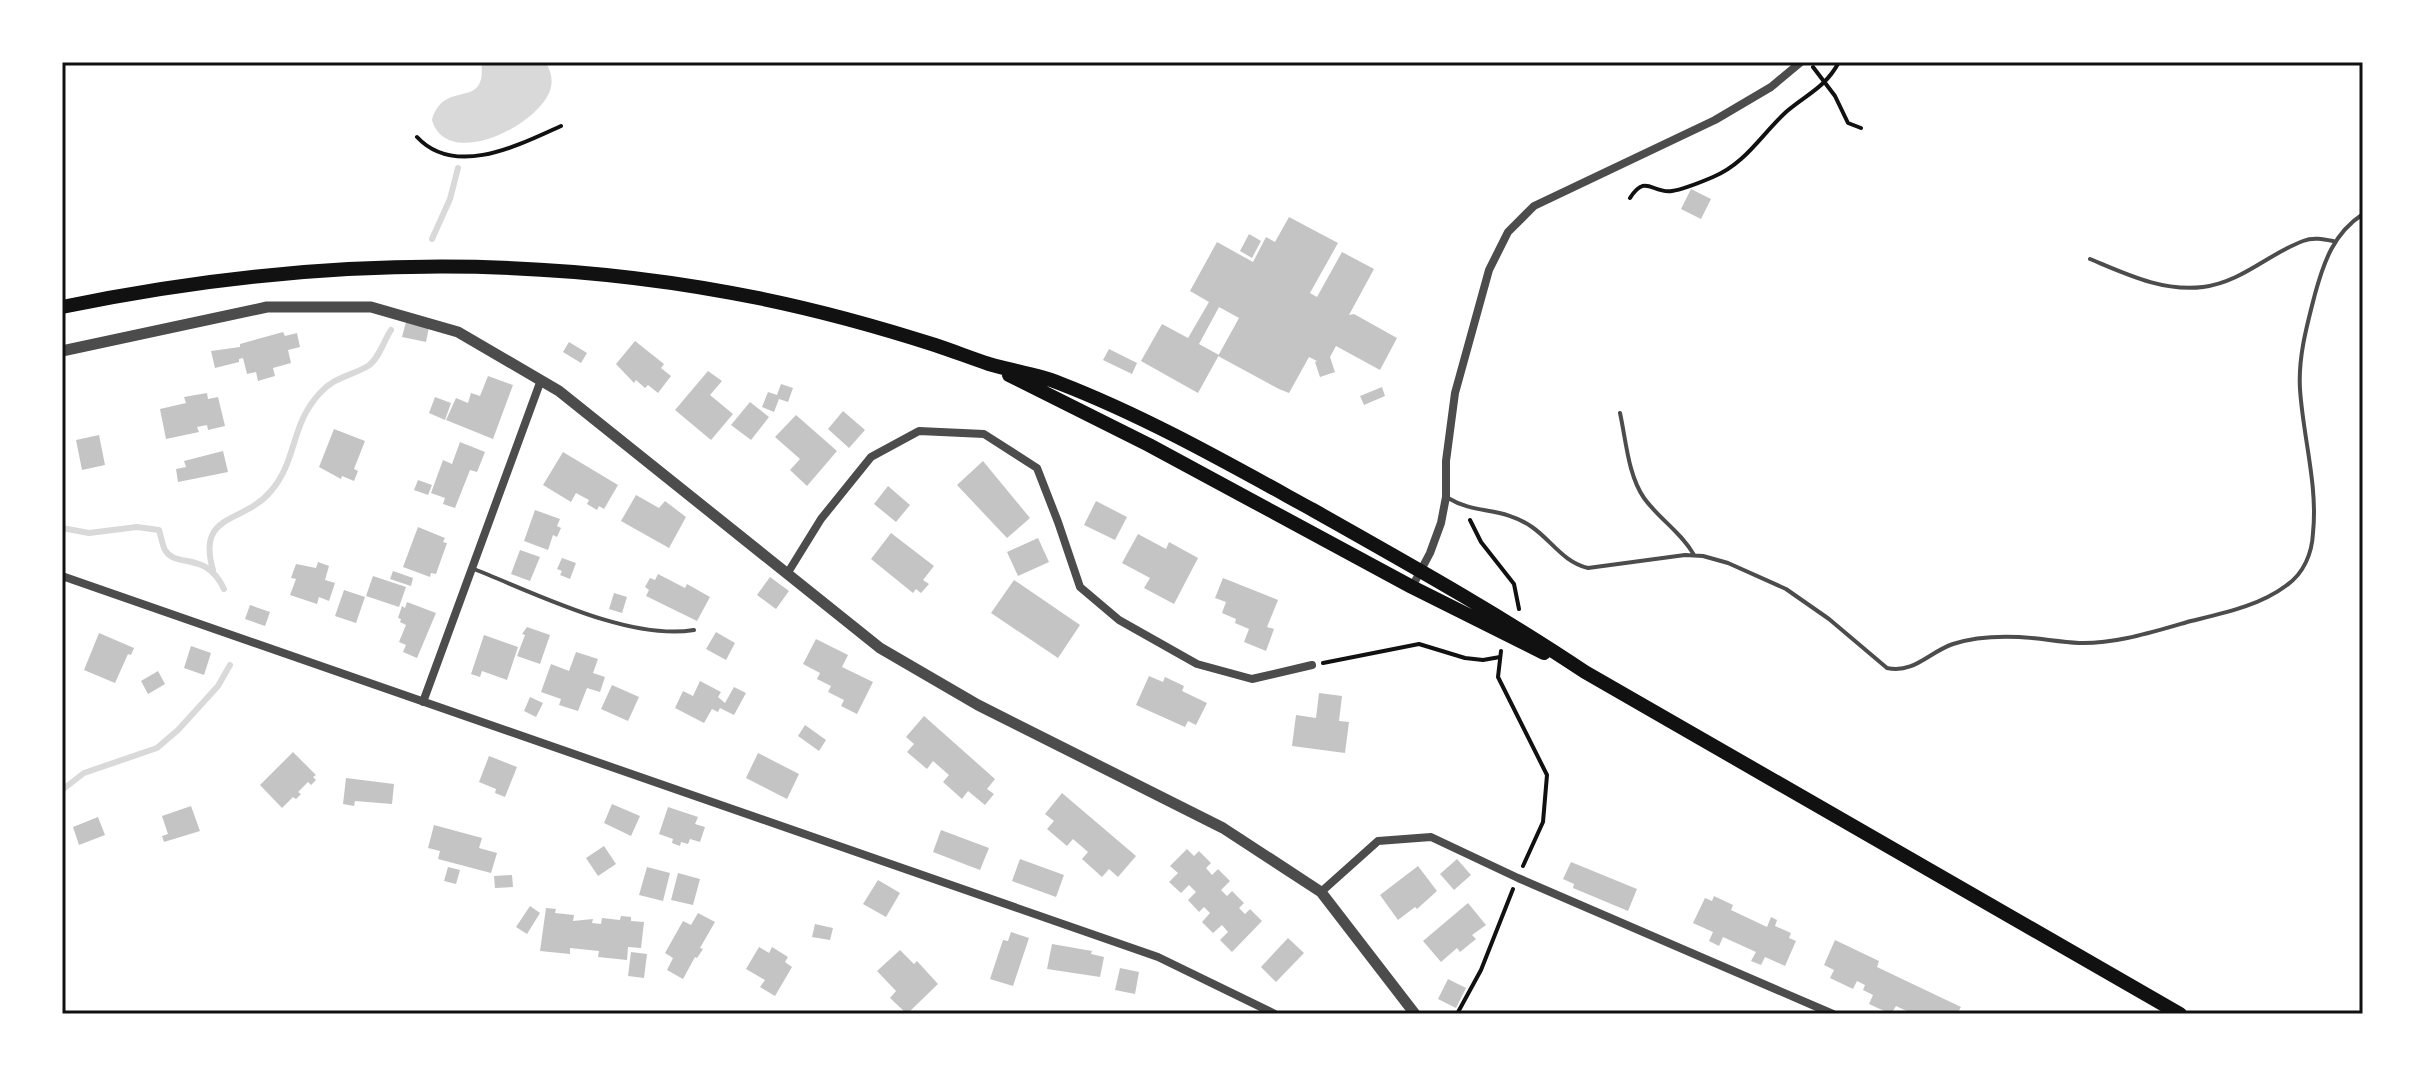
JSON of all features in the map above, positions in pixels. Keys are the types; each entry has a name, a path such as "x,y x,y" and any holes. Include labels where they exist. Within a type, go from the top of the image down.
{"main road":[{"path":"62,307 206,281 304,271 432,266 558,270 656,280 764,299 892,332 988,364 1055,382 1112,406 1235,468 1420,570 1507,619 1585,672 2180,1014"},
{"path":"988,364 1173,458 1501,633 1585,672"}],"street":[{"path":"1412,587 1441,523 1455,393 1489,270 1508,232 1534,206 1715,120 1771,87 1801,62"},
{"path":"62,351 267,307 371,307 458,332 559,391 880,648 978,705 1223,828 1321,892 1415,1014"},
{"path":"423,702 541,380"},
{"path":"787,574 821,519 871,457 919,431 984,434 1037,468 1080,587 1119,620 1197,664 1252,679 1312,665"},
{"path":"62,576 1158,957 1275,1014"},
{"path":"1321,892 1378,841 1431,837 1518,878 1833,1014"}],"lane":[{"path":"1446,497 1463,508 1510,515 1532,527 1569,560 1588,568 1694,555 1728,563 1786,589 1829,619 1887,668 1897,670 1914,667 1940,650 1970,639 1998,637 2079,643 2106,641 2235,611 2288,585 2301,571 2310,554 2314,508 2300,390 2300,363 2320,274 2333,241 2349,223 2363,214"},
{"path":"2090,259 2144,281 2181,288 2202,287 2245,274 2305,240 2333,241"},
{"path":"1620,413 1633,470 1644,498 1686,541 1694,555"},
{"path":"472,568 559,602 641,629 694,630"}],"path":[{"path":"1630,198 1643,185 1672,191 1739,163 1791,108 1826,82 1839,62"},
{"path":"1813,67 1826,82 1848,123 1861,128"},
{"path":"417,137 433,150 446,155 469,156 507,149 561,126"},
{"path":"1463,508 1481,542 1514,584 1519,611"},
{"path":"1312,665 1419,644 1465,658 1483,660 1500,657"},
{"path":"1457,1014 1481,970 1543,822 1547,775 1498,677 1501,647"}],"shaded area":[{"path":"482,62 546,62 551,74 551,87 544,101 514,127 494,137 456,142 441,135 432,120 443,102 476,88 481,80"}],"building":[{"path":"1691,189 1711,199 1701,219 1681,209"},
{"path":"1289,217 1338,243 1310,293 1317,297 1342,252 1374,269 1349,315 1354,314 1397,338 1380,370 1336,346 1330,357 1335,372 1320,377 1317,361 1309,357 1289,393 1218,356 1198,393 1141,361 1162,324 1188,338 1209,302 1190,291 1217,242 1253,262 1266,237 1275,242","holes":["1219,307 1239,318 1219,355 1199,344"]},
{"path":"1249,234 1261,241 1252,258 1240,251"},
{"path":"406,322 429,327 426,342 402,337"},
{"path":"283,332 285,336 297,333 300,347 288,350 291,363 273,368 275,376 258,381 256,372 247,374 243,358 239,362 215,368 211,351 240,347 240,344"},
{"path":"635,341 664,364 661,368 671,376 658,393 636,380 634,383 616,364"},
{"path":"569,342 587,353 581,363 563,352"},
{"path":"1109,349 1137,363 1132,374 1103,360"},
{"path":"708,371 722,381 710,395 733,414 711,440 675,410"},
{"path":"488,376 513,385 493,439 446,420 456,398 468,403 471,393 480,396"},
{"path":"781,384 793,388 788,402 779,399 774,412 762,407 768,392 777,395"},
{"path":"1382,387 1385,396 1364,405 1360,396"},
{"path":"207,393 208,399 218,397 225,426 208,430 207,425 197,427 199,432 166,439 160,409 186,403 184,397"},
{"path":"435,397 451,403 445,420 429,413"},
{"path":"750,402 769,417 751,440 731,425"},
{"path":"843,411 865,430 849,448 828,429"},
{"path":"796,415 837,451 807,486 790,470 800,459 775,437"},
{"path":"334,429 365,441 354,469 358,471 354,481 342,476 341,479 319,467"},
{"path":"99,435 105,465 82,470 76,440"},
{"path":"460,442 485,452 477,472 470,470 455,508 443,504 445,498 431,493 443,460 452,464"},
{"path":"223,451 228,472 178,482 176,469 186,467 184,461"},
{"path":"563,452 618,485 604,509 599,506 597,510 587,504 589,500 576,493 571,502 543,485"},
{"path":"983,461 1030,518 1007,538 957,485"},
{"path":"418,480 432,485 428,495 414,490"},
{"path":"888,486 910,505 896,522 874,504"},
{"path":"636,495 659,508 665,501 686,517 669,548 621,521"},
{"path":"1096,501 1127,517 1115,540 1084,525"},
{"path":"535,510 560,519 557,526 561,528 557,537 553,535 548,550 524,541"},
{"path":"418,527 445,538 443,542 447,543 436,574 431,573 430,577 403,567"},
{"path":"891,533 934,566 923,580 929,584 921,593 916,589 913,593 871,559"},
{"path":"1138,534 1166,549 1169,542 1198,558 1174,604 1144,588 1150,578 1122,563"},
{"path":"1038,538 1049,562 1018,576 1007,552"},
{"path":"520,550 540,557 530,581 511,574"},
{"path":"562,558 576,563 570,579 560,575 562,571 557,569"},
{"path":"318,562 329,566 325,580 335,583 329,601 319,597 317,604 290,595 296,579 291,578 296,564 316,568"},
{"path":"393,571 413,578 411,586 390,579"},
{"path":"658,574 685,588 687,584 710,597 697,621 646,596 649,590 645,587 650,578 655,580"},
{"path":"373,576 406,587 399,607 366,596"},
{"path":"770,577 789,591 776,609 757,595"},
{"path":"1223,578 1278,600 1267,627 1274,629 1266,651 1244,642 1249,629 1222,613 1226,602 1215,598"},
{"path":"1014,580 1080,625 1058,658 991,613"},
{"path":"344,590 365,597 356,623 335,616"},
{"path":"614,593 627,597 622,613 609,609"},
{"path":"407,602 436,613 417,658 403,652 406,645 399,642 406,625 398,618"},
{"path":"250,605 270,612 265,626 245,619"},
{"path":"527,627 550,635 540,664 517,656 525,635 522,634"},
{"path":"716,632 735,643 726,660 706,649"},
{"path":"99,633 134,648 131,655 128,654 115,683 84,670"},
{"path":"484,635 518,647 507,680 482,671 480,677 471,674"},
{"path":"816,639 848,655 842,667 873,682 857,714 841,706 844,700 828,692 831,686 817,679 820,673 803,664"},
{"path":"191,646 211,653 204,675 184,668"},
{"path":"576,652 598,659 593,673 605,677 600,692 587,688 578,711 559,705 561,699 541,692 551,664 569,671"},
{"path":"158,671 165,684 148,694 141,681"},
{"path":"1149,676 1163,682 1165,677 1184,686 1182,691 1207,703 1196,725 1188,721 1185,727 1136,705"},
{"path":"700,681 721,692 718,697 725,703 734,687 746,693 734,715 720,708 718,712 712,709 704,723 675,708 683,691 693,696"},
{"path":"612,685 639,697 628,721 601,709"},
{"path":"1319,693 1342,696 1339,721 1349,722 1345,753 1292,746 1296,715 1316,718"},
{"path":"530,697 543,703 536,717 524,711"},
{"path":"924,716 995,779 987,789 994,794 985,805 968,791 962,799 943,782 949,775 933,761 927,769 907,752 914,744 906,737"},
{"path":"805,725 826,740 819,751 798,736"},
{"path":"293,752 316,775 313,777 316,780 311,785 308,782 298,792 301,794 296,799 293,797 282,808 260,785"},
{"path":"758,753 799,774 787,799 746,778"},
{"path":"489,756 517,767 505,797 495,793 496,789 479,782"},
{"path":"346,778 394,784 392,804 355,801 354,806 343,804"},
{"path":"1062,793 1136,856 1118,877 1109,869 1102,877 1082,859 1088,852 1073,839 1067,846 1047,829 1054,821 1045,814"},
{"path":"612,804 640,816 631,836 604,823"},
{"path":"191,806 200,831 164,842 162,836 168,834 162,816"},
{"path":"668,807 698,817 695,824 705,827 700,842 690,839 688,844 681,842 680,846 672,843 673,839 659,834"},
{"path":"98,817 105,835 79,845 73,827"},
{"path":"434,825 482,838 479,848 497,853 491,873 438,859 440,851 428,848"},
{"path":"941,830 989,848 980,870 933,852"},
{"path":"604,846 616,864 598,876 586,858"},
{"path":"1187,849 1194,856 1199,851 1211,863 1206,868 1212,875 1218,869 1230,881 1221,890 1227,896 1232,891 1244,903 1239,908 1245,914 1250,909 1262,921 1232,952 1220,940 1228,932 1222,925 1213,933 1202,922 1210,913 1204,907 1199,912 1188,900 1196,892 1189,885 1181,893 1169,882 1178,873 1170,866"},
{"path":"1020,859 1064,875 1056,897 1012,881"},
{"path":"1457,859 1471,875 1454,890 1440,874"},
{"path":"1571,862 1637,889 1628,911 1573,888 1574,884 1563,879"},
{"path":"1418,866 1437,891 1417,909 1415,907 1398,920 1380,895"},
{"path":"448,867 460,870 456,884 444,881"},
{"path":"647,867 670,873 663,901 639,895"},
{"path":"678,873 700,879 693,905 671,900"},
{"path":"512,875 513,887 495,888 494,876"},
{"path":"878,880 900,893 886,917 863,904"},
{"path":"1714,896 1733,905 1731,910 1767,927 1771,917 1777,920 1775,926 1791,933 1789,938 1796,941 1785,966 1765,957 1761,965 1751,961 1756,952 1723,937 1719,946 1709,941 1713,932 1693,923 1705,898 1712,901"},
{"path":"1468,903 1486,925 1472,935 1476,939 1460,952 1457,948 1441,962 1423,941"},
{"path":"530,906 540,913 527,934 516,927"},
{"path":"546,908 556,909 555,913 574,915 573,921 593,919 592,923 601,924 602,918 620,920 621,916 644,922 641,948 628,947 627,960 598,957 599,951 570,948 570,954 540,951"},
{"path":"698,913 715,922 700,948 703,949 683,979 667,970 673,958 665,953 683,921 691,925"},
{"path":"815,924 833,928 830,940 812,937"},
{"path":"1011,932 1029,938 1013,986 990,979 1003,940 1008,941"},
{"path":"1288,938 1304,953 1276,982 1261,967"},
{"path":"1835,940 1879,961 1877,967 1961,1007 1957,1014 1913,1014 1896,1006 1891,1014 1869,1004 1873,995 1863,990 1865,985 1857,981 1853,989 1830,978 1834,970 1824,965"},
{"path":"1052,944 1092,951 1091,954 1104,957 1100,977 1047,969"},
{"path":"759,947 769,953 772,947 788,957 785,962 792,967 775,996 760,987 765,980 746,969"},
{"path":"900,950 914,964 917,961 938,984 907,1014 890,998 896,991 877,971"},
{"path":"631,952 647,954 644,978 628,976"},
{"path":"1120,968 1139,972 1135,994 1115,990"},
{"path":"1448,979 1466,988 1456,1008 1438,999"}],"waterway":[{"path":"432,239 450,199 458,168"},
{"path":"213,570 211,538 217,528 271,491 286,467 310,405 331,383 372,363 391,330"},
{"path":"62,528 89,533 137,527 159,530 164,548 170,556 209,569 224,589"},
{"path":"62,790 84,773 157,748 218,686 230,665"}]}
